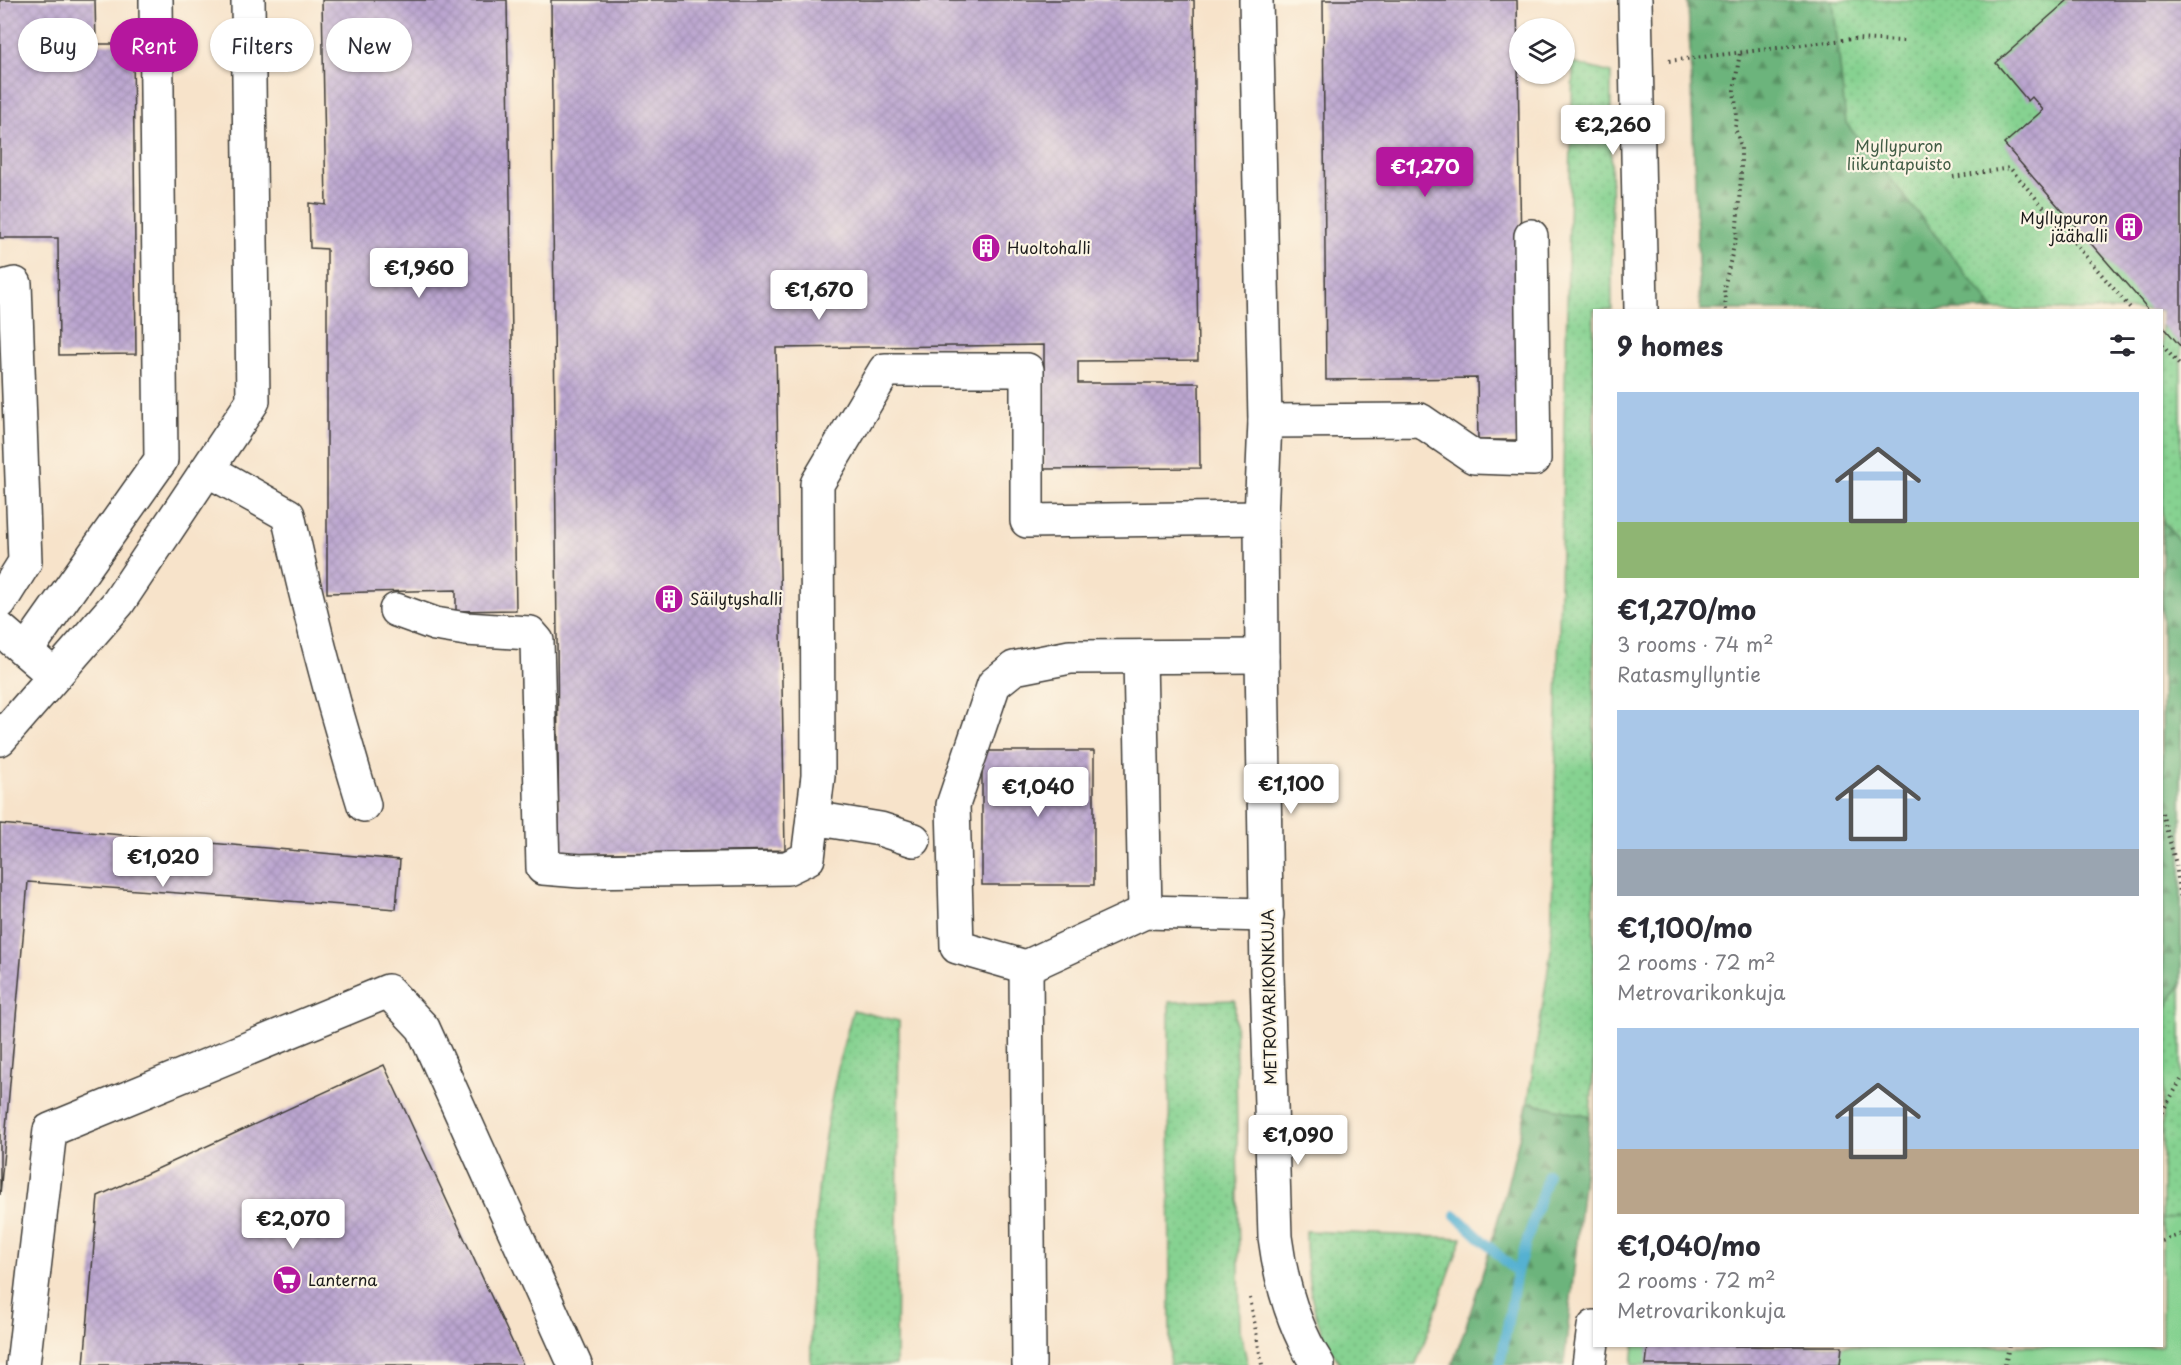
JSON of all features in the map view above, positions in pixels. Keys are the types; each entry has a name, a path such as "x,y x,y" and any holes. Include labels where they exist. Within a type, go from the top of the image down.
{"street":[{"path":"26,651 161,460 156,0"},
{"path":"0,739 53,675 118,603 253,401 248,0"},
{"name":"METROVARIKONKUJA","path":"1256,0 1265,421 1261,518 1262,656 1275,1238 1280,1273 1291,1310 1307,1348 1318,1365"},
{"path":"1635,0 1641,309"},
{"path":"1265,421 1420,420 1474,456 1534,459 1531,236"},
{"path":"0,288 15,284 25,562 0,602"},
{"path":"396,610 435,624 466,629 530,633 537,641 543,868 590,871 787,868 808,858 818,776 817,484 885,370 1028,370 1027,521 1261,518"},
{"path":"208,470 288,515 310,619 334,709 364,805"},
{"path":"0,629 53,675"},
{"path":"1262,656 1070,657 1014,668 994,684 953,805 957,947 1026,967 1145,912 1267,915"},
{"path":"1140,657 1145,912"},
{"path":"813,818 880,829 914,840"},
{"path":"1026,967 1029,1365"},
{"path":"23,1365 50,1130 388,991 423,1029 575,1365"},
{"path":"1589,1365 1593,1335"}],"path":[{"path":"1660,62 1852,39 1904,41"},
{"path":"1725,309 1724,288 1736,237 1740,186 1742,146 1735,128 1737,117 1734,90 1740,52"},
{"path":"1953,177 2010,168 2131,309"},
{"path":"2163,346 2181,367"},
{"path":"2163,817 2176,864 2181,900"},
{"path":"2163,1110 2181,1080"},
{"path":"2163,1241 2181,1234"},
{"path":"2005,1365 2009,1347"}],"green space":[{"name":"Myllypuron liikuntapuisto","path":"1688,0 2181,0 2181,1365 2163,1347 2163,309 1700,309"},
{"path":"1688,0 1833,0 1846,123 1994,309 1700,309"},
{"path":"1575,64 1611,73 1612,309 1593,309 1593,1076 1590,1117 1528,1102 1551,950 1572,84 1575,84"},
{"path":"2163,521 2181,544 2181,673 2179,681 2181,689 2181,985 2163,1013"},
{"path":"1235,1000 1240,1330 1248,1365 1170,1365 1169,1002"},
{"path":"853,1010 899,1021 896,1365 811,1365 812,1276 818,1186 832,1097"},
{"path":"1528,1102 1590,1117 1564,1365 1452,1365 1464,1333 1503,1202"},
{"path":"2181,1215 2181,1365 1632,1365 1634,1347 2163,1347 2163,1220"},
{"path":"1306,1231 1462,1238 1416,1365 1342,1365 1323,1335 1312,1301 1307,1266"}],"building":[{"path":"0,0 95,0 95,18 18,18 18,72 98,72 98,44 110,44 110,72 133,72 136,354 59,355 58,238 0,238"},
{"path":"322,0 507,0 516,610 456,611 456,590 327,593 327,249 310,248 309,203 326,205"},
{"path":"551,0 1194,0 1198,360 1078,361 1078,383 1199,383 1200,468 1044,469 1044,345 776,348 785,850 559,854"},
{"path":"1323,0 1517,0 1517,18 1509,18 1509,84 1518,84 1524,440 1478,440 1477,378 1326,380"},
{"name":"Myllypuron jäähalli","path":"2068,0 2181,0 2181,347 2163,326 2163,309 2148,309 2004,144 2043,110 2032,97 2028,101 1996,63"},
{"path":"982,751 1094,751 1094,885 982,885"},
{"path":"0,824 400,860 396,909 28,882 0,1195"},
{"name":"Lanterna","path":"384,1065 523,1365 84,1365 98,1196"},
{"path":"1648,1347 1842,1347 1840,1365 1646,1365"}],"waterway":[{"path":"1500,1365 1517,1272 1548,1174"},
{"path":"1455,1215 1517,1272"}],"place":[{"name":"Myllypuron jäähalli","path":"2129,227"},
{"name":"Huoltohalli","path":"986,248"},
{"name":"Säilytyshalli","path":"669,599"},
{"name":"Lanterna","path":"287,1280"}]}
